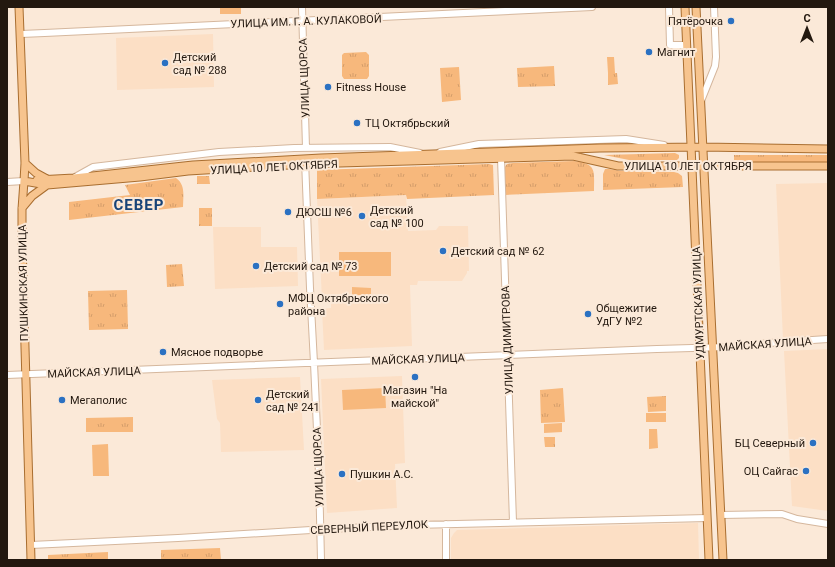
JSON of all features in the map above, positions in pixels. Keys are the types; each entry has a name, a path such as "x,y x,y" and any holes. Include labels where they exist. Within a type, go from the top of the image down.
{"main road":[{"name":"ПУШКИНСКАЯ УЛИЦА","path":"20,7 25,163 22,209 31,560"},
{"name":"УДМУРТСКАЯ УЛИЦА","path":"685,7 709,560"},
{"name":"УДМУРТСКАЯ УЛИЦА","path":"696,7 723,560"},
{"name":"УЛИЦА 10 ЛЕТ ОКТЯБРЯ","path":"47,182 194,165 501,155 600,148 703,147 828,149"},
{"name":"УЛИЦА 10 ЛЕТ ОКТЯБРЯ","path":"47,182 140,177 188,171 427,154 572,156 618,166 828,166"},
{"path":"25,163 47,182"},
{"path":"24,181 47,182"},
{"path":"22,209 32,196 47,182"},
{"path":"701,376 704,372 710,372 713,375"}],"street":[{"name":"УЛИЦА ЩОРСА","path":"302,7 306,148"},
{"name":"УЛИЦА ИМ. Г. А. КУЛАКОВОЙ","path":"20,34 226,24 302,22 592,7"},
{"path":"670,7 670,45 687,45"},
{"name":"УДМУРТСКАЯ УЛИЦА","path":"700,102 715,66 714,7"},
{"name":"УЛИЦА 10 ЛЕТ ОКТЯБРЯ","path":"74,178 93,167 219,152 306,148 390,147 427,154 479,144 626,139 679,148"},
{"name":"УЛИЦА ДИМИТРОВА","path":"501,155 513,522"},
{"name":"УЛИЦА ЩОРСА","path":"305,162 321,560"},
{"path":"7,182 24,181"},
{"name":"МАЙСКАЯ УЛИЦА","path":"7,375 740,347 781,342 828,339"},
{"path":"721,515 782,514 797,519 828,524"},
{"name":"СЕВЕРНЫЙ ПЕРЕУЛОК","path":"31,544 446,524 707,518"},
{"path":"446,524 446,560"}],"shaded area":[{"name":"Детский сад № 288","path":"213,34 214,87 117,90 116,38"},
{"path":"828,183 828,337 783,339 776,184"},
{"path":"406,195 408,231 436,230 439,226 468,226 469,271 467,271 462,281 418,281 417,285 410,285 412,346 324,350 322,309 331,308 331,299 322,299 317,199"},
{"name":"Детский сад № 73","path":"213,227 261,227 261,247 297,247 298,286 215,289"},
{"path":"828,349 828,511 792,506 784,351"},
{"path":"402,376 405,463 395,464 397,508 327,513 321,379"},
{"name":"Детский сад № 241","path":"300,377 304,450 221,452 220,423 217,419 212,380"},
{"path":"698,523 699,560 451,560 451,538 457,530"}],"green space":[{"path":"220,7 241,7 241,14 220,14"},
{"path":"366,52 369,55 369,76 367,79 344,79 342,76 342,55 344,53"},
{"path":"607,57 614,57 615,73 608,73"},
{"path":"554,66 555,86 518,87 517,68"},
{"path":"459,67 461,100 442,102 440,68"},
{"path":"608,73 617,73 618,84 608,85"},
{"path":"630,140 645,145 454,151 481,146"},
{"path":"675,153 679,155 677,160 629,160 604,155"},
{"path":"734,155 828,155 828,163 734,162"},
{"path":"574,161 587,164 593,169 594,191 505,195 504,168 507,164"},
{"path":"493,165 494,195 407,199 406,195 317,199 317,170"},
{"path":"605,169 620,171 674,172 682,176 683,187 603,190 603,174"},
{"path":"197,176 209,176 210,184 197,184"},
{"path":"176,178 183,188 183,207 69,220 69,202 130,195 125,185"},
{"path":"199,208 212,208 212,226 199,226"},
{"path":"339,252 391,252 391,276 339,276"},
{"path":"182,264 184,286 167,287 166,265"},
{"path":"352,287 371,288 371,295 352,295"},
{"path":"127,290 128,329 89,330 88,291"},
{"path":"385,388 386,408 343,410 342,390"},
{"path":"563,388 565,422 541,423 540,390"},
{"path":"666,396 666,411 648,412 647,397"},
{"path":"646,413 666,413 666,422 646,422"},
{"path":"133,417 133,432 86,432 86,418"},
{"path":"562,423 562,432 544,433 544,424"},
{"path":"649,429 657,429 658,448 649,449"},
{"path":"544,437 555,437 555,447 545,447"},
{"path":"108,444 109,476 93,476 92,445"},
{"path":"220,548 221,560 161,560 161,550"},
{"path":"108,552 108,560 48,560 48,555"}],"place":[{"name":"Пятёрочка","path":"731,21"},
{"name":"Магнит","path":"649,52"},
{"name":"Детский сад № 288","path":"165,63"},
{"name":"Fitness House","path":"328,87"},
{"name":"ТЦ Октябрьский","path":"357,123"},
{"name":"ДЮСШ №6","path":"288,212"},
{"name":"Детский сад № 100","path":"362,216"},
{"name":"Детский сад № 62","path":"443,251"},
{"name":"Детский сад № 73","path":"256,266"},
{"name":"МФЦ Октябрьского района","path":"280,304"},
{"name":"Общежитие УдГУ №2","path":"588,314"},
{"name":"Мясное подворье","path":"163,352"},
{"name":"Магазин \"На майской\"","path":"415,377"},
{"name":"Мегаполис","path":"62,400"},
{"name":"Детский сад № 241","path":"258,400"},
{"name":"БЦ Северный","path":"813,443"},
{"name":"ОЦ Сайгас","path":"806,471"},
{"name":"Пушкин А.С.","path":"342,474"}],"district":[{"name":"СЕВЕР","path":"139,205"}]}
